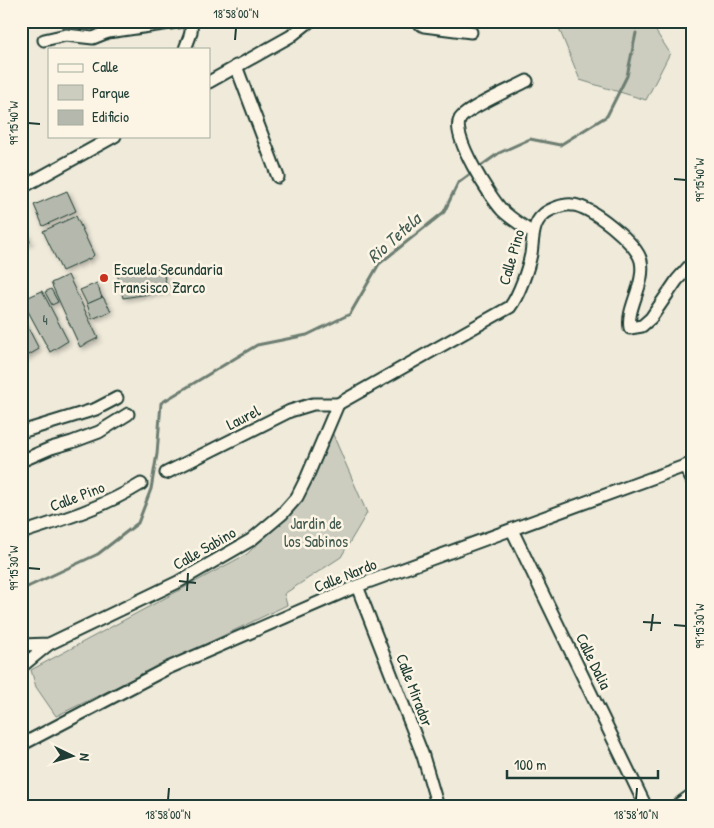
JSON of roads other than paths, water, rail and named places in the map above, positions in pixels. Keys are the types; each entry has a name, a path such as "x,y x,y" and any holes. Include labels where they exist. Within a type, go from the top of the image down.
{"street":[{"path":"96,21 108,32"},
{"path":"44,40 66,35 93,38 108,32 184,21"},
{"path":"185,48 191,33 192,26 190,21"},
{"path":"210,81 291,36 310,21"},
{"path":"415,21 424,26 471,32"},
{"path":"236,66 278,176"},
{"path":"527,81 473,110 462,117 458,123 468,156 487,192 504,212 533,233"},
{"path":"21,188 111,138"},
{"name":"Calle Pino","path":"338,404 510,307 517,297 530,255 533,233 543,215 551,210 569,204 586,210 621,233 638,252 642,269 630,319 630,328 642,326 651,318 677,280 693,262"},
{"path":"21,432 96,409 117,398"},
{"name":"Laurel","path":"166,473 290,411 313,404 338,404"},
{"name":"Calle Sabino","path":"21,645 49,644 178,582 251,540 282,514 297,497 338,404"},
{"path":"21,461 51,448 94,434 128,414"},
{"path":"689,465 693,482"},
{"name":"Calle Nardo","path":"21,745 166,669 357,586 689,465"},
{"name":"Calle Pino","path":"21,533 64,519 123,495 141,484"},
{"name":"Calle Dalia","path":"512,530 646,807"},
{"name":"Calle Mirador","path":"357,586 423,756 438,807"},
{"path":"21,667 49,644"},
{"path":"675,807 693,794"}],"waterway":[{"name":"Rio Tetela","path":"478,168 499,153 530,139 560,145 607,116 627,76 636,33"},
{"name":"Rio Tetela","path":"21,590 98,554 138,523 151,489 157,454 161,403 257,345 307,335 350,314 379,264 444,212 458,183 473,172"}],"place":[{"name":"Escuela Secundaria Fransisco Zarco","path":"104,278"}],"park label":[{"name":"Jardin de los Sabinos","path":"316,532"}]}
